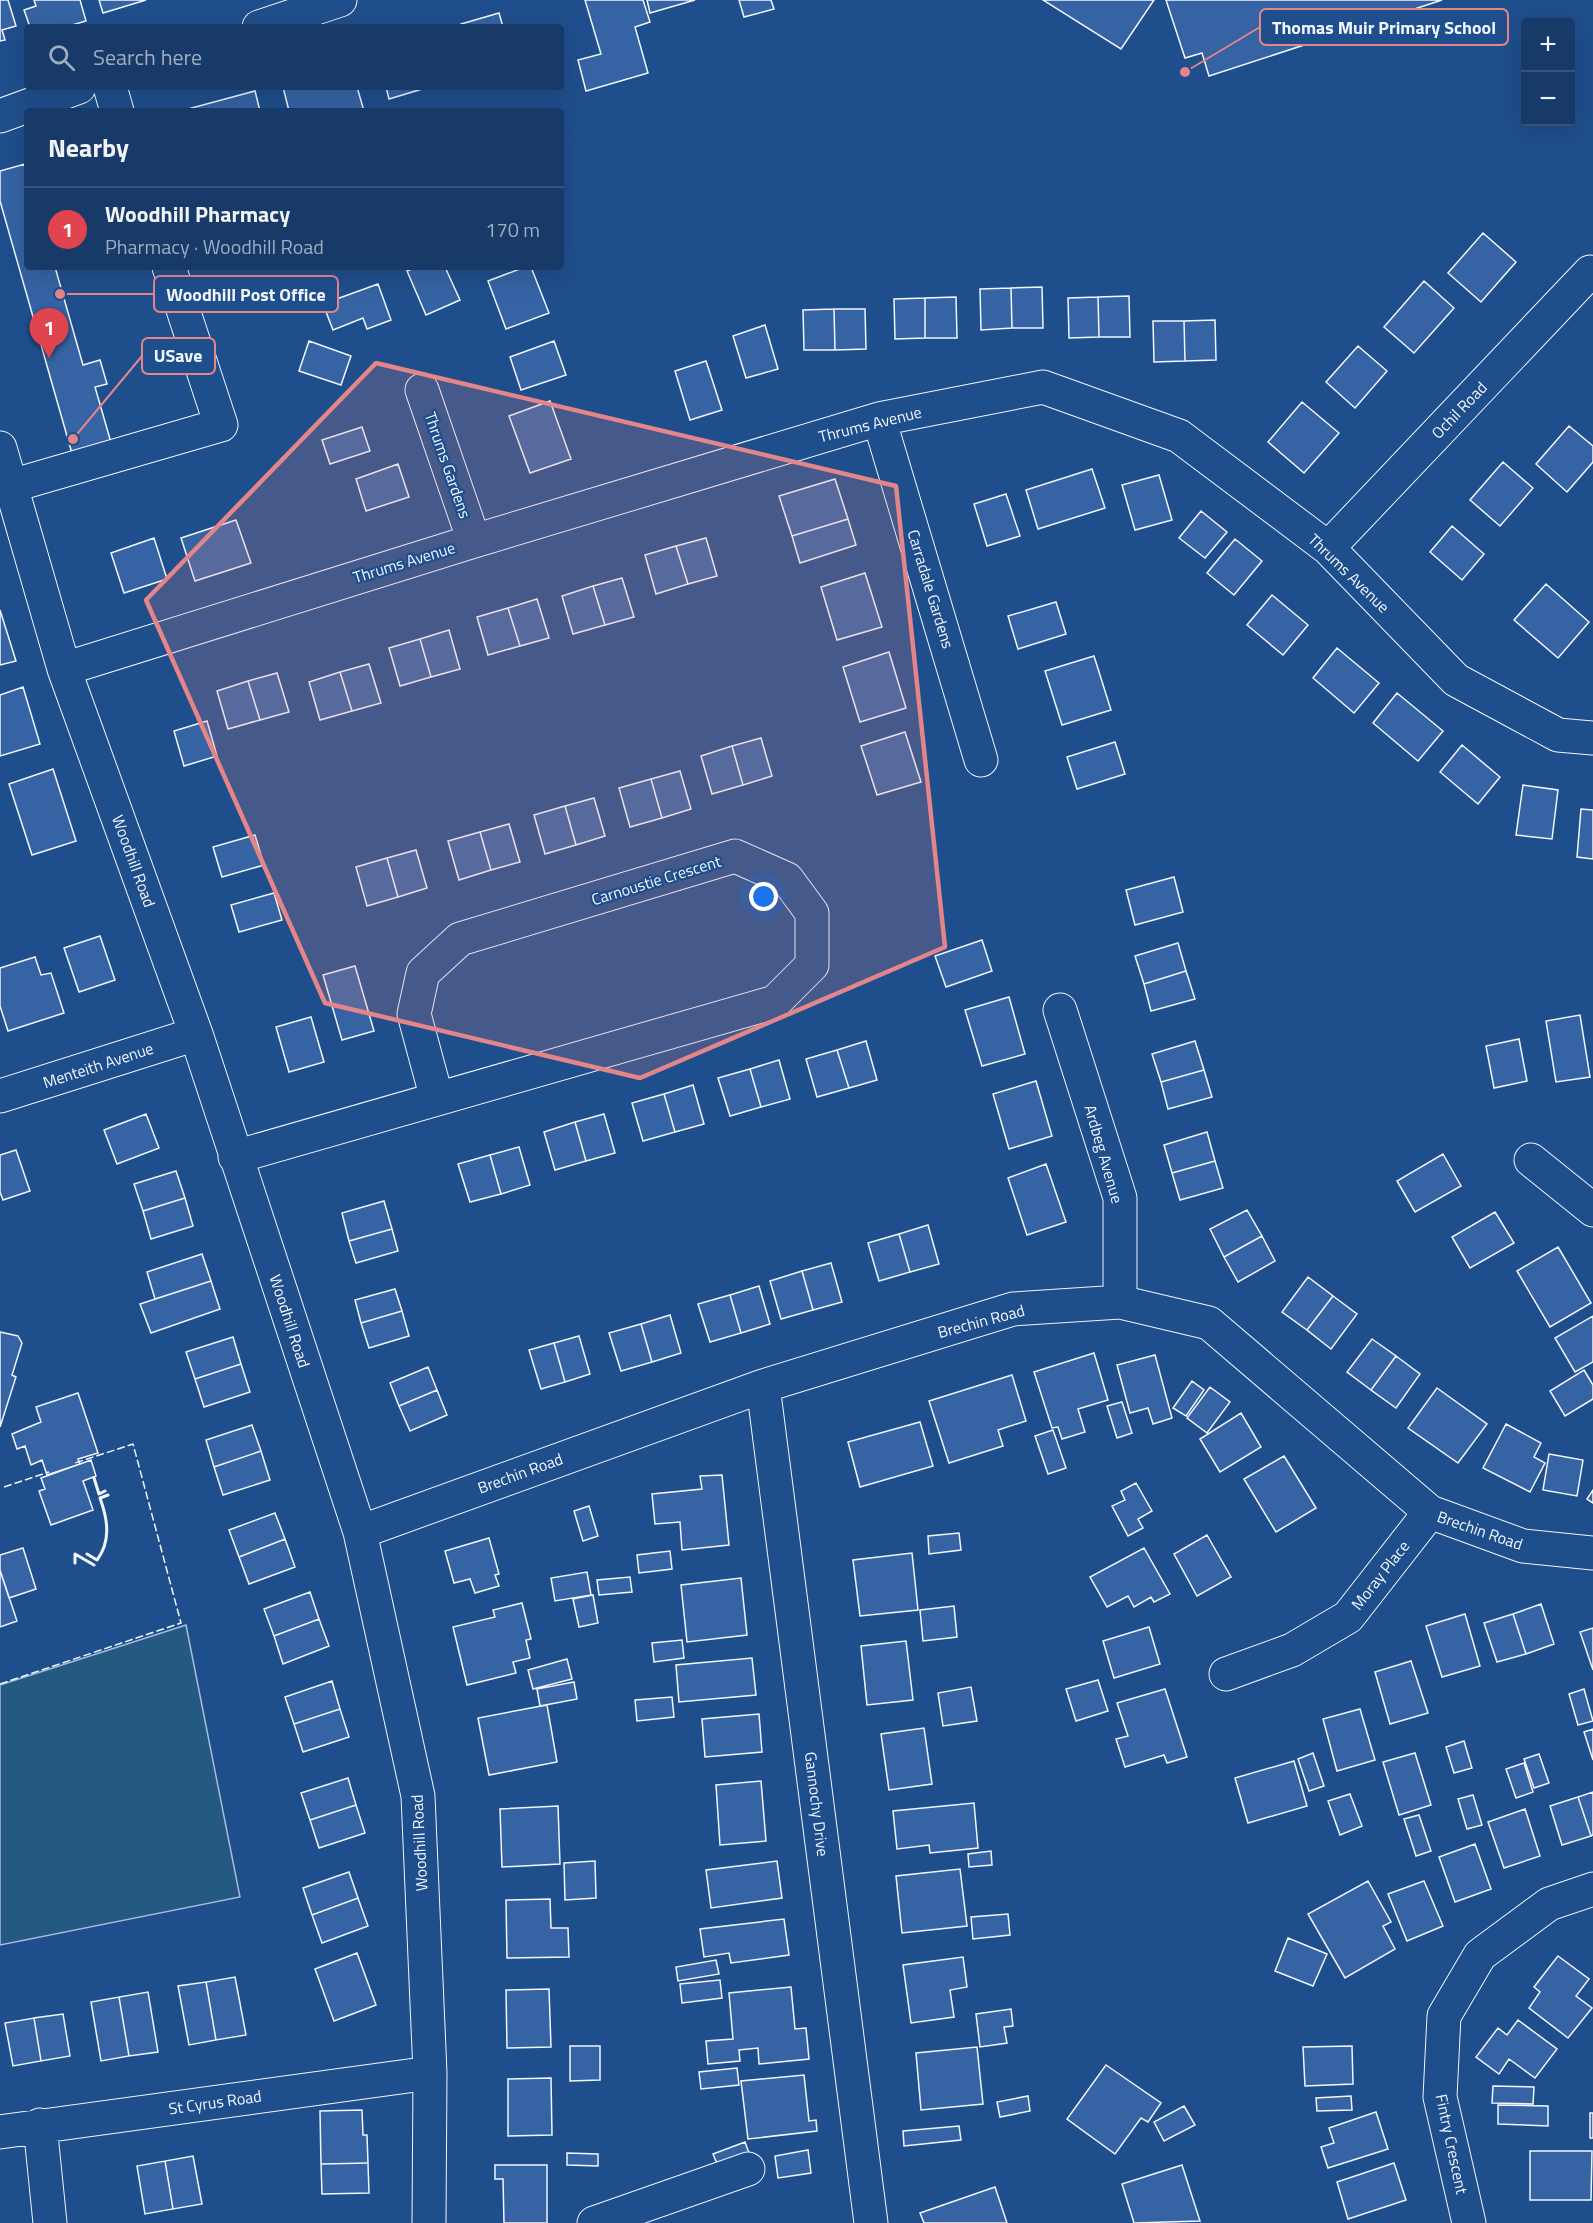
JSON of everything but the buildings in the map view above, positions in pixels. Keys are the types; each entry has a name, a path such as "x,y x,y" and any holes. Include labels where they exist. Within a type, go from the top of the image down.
{"street":[{"path":"275,15 340,0"},
{"path":"0,116 71,90"},
{"path":"111,90 116,108"},
{"path":"11,486 221,425 170,270"},
{"name":"Ochil Road","path":"1328,548 1590,272"},
{"name":"Thrums Avenue","path":"64,669 474,540 879,419 1043,387 1179,436 1328,548 1456,680 1558,735 1593,738"},
{"name":"Thrums Gardens","path":"422,390 474,540"},
{"name":"Carradale Gardens","path":"879,419 981,760"},
{"name":"Woodhill Road","path":"0,448 64,669 196,1034 360,1532 418,1796 430,2073 429,2223"},
{"name":"Carnoustie Crescent","path":"235,1157 775,1002 812,965 812,913 787,879 735,856 460,939 423,973 414,1014 437,1099"},
{"name":"Ardbeg Avenue","path":"1060,1010 1120,1198 1120,1302"},
{"name":"Menteith Avenue","path":"0,1096 196,1034"},
{"path":"1531,1160 1593,1210"},
{"name":"Brechin Road","path":"360,1532 763,1386 1013,1310 1120,1302 1209,1323 1430,1512 1523,1546 1593,1554"},
{"name":"Gannochy Drive","path":"763,1386 871,2223"},
{"name":"Moray Place","path":"1226,1674 1292,1650 1348,1617 1430,1512"},
{"name":"Fintry Crescent","path":"1469,2223 1440,2097 1444,2016 1480,1955 1549,1904 1593,1889"},
{"name":"St Cyrus Road","path":"0,2132 430,2073"},
{"path":"40,2125 50,2223"},
{"path":"594,2223 748,2169"}],"highlighted area":[{"path":"376,363 896,486 945,947 640,1078 325,1003 146,600"}],"shaded area":[{"path":"186,1625 240,1897 0,1945 0,1685"}],"fence":[{"path":"0,1684 181,1623 133,1444 75,1463"},
{"path":"4,1487 49,1472"}],"wall":[{"path":"94,1478 99,1494 105,1491"},
{"path":"87,1554 97,1560 104,1545 107,1530 100,1498 108,1495"},
{"path":"75,1563 75,1554 94,1565"}],"place":[{"name":"Thomas Muir Primary School","path":"1185,72"},
{"name":"Woodhill Post Office","path":"60,294"},
{"name":"Woodhill Pharmacy","path":"49,358"},
{"name":"USave","path":"73,439"}]}
